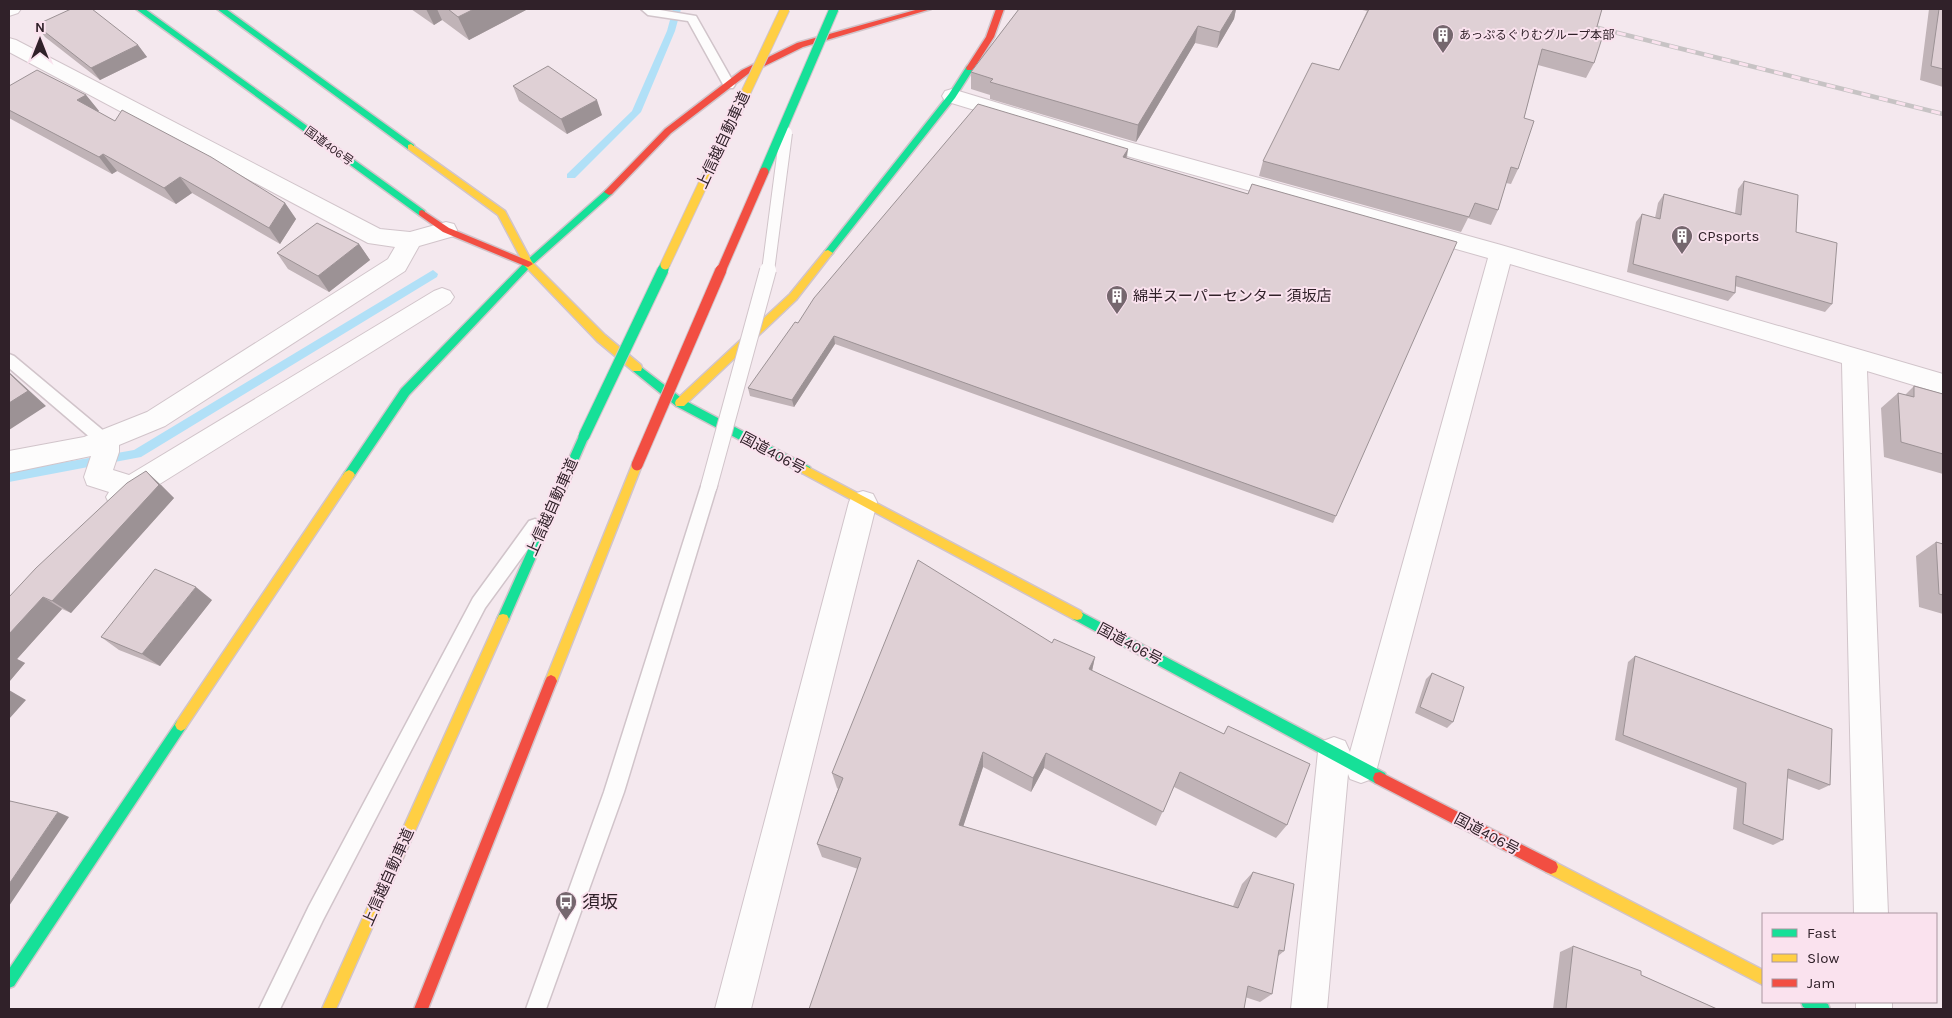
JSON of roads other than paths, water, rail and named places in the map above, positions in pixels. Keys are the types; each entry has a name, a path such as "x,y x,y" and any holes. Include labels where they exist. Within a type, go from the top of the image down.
{"main road":[{"name":"国道406号","path":"140,9 446,230 528,264"},
{"name":"国道406号","path":"221,9 502,213 528,264 601,338 680,403 1347,760 1762,977"},
{"name":"上信越自動車道","path":"329,1009 557,495 785,9"},
{"path":"421,1009 637,465 834,9"},
{"path":"9,981 405,392 528,264 604,197 668,131 745,72 800,45 928,9"},
{"path":"680,403 793,296 952,96 990,37 1000,9"},
{"path":"1810,1003 1823,1009"}],"street":[{"path":"9,44 376,237 410,240 446,230"},
{"path":"952,96 1110,144 1501,254 1943,384"},
{"path":"132,487 97,476 104,454 397,265 410,240"},
{"path":"1309,1009 1347,760 1501,254"},
{"path":"104,512 132,487 442,297"},
{"path":"1854,359 1871,913"},
{"path":"9,462 87,447 104,454"},
{"path":"733,1009 864,502"}],"lane":[{"path":"649,11 692,18 729,84"},
{"path":"536,1009 614,792 709,486 768,273 788,113"},
{"path":"9,360 104,454"},
{"path":"269,1009 316,913 479,603 557,495"}],"waterway":[{"path":"571,176 636,112 671,31 677,9"},
{"path":"9,477 137,454 433,274"}],"railway":[{"path":"1582,24 1943,114"}],"place":[{"name":"あっぷるぐりむグループ本部","path":"1443,54"},
{"name":"CPsports","path":"1682,255"},
{"name":"綿半スーパーセンター 須坂店","path":"1117,315"},
{"name":"須坂","path":"566,921"}]}
